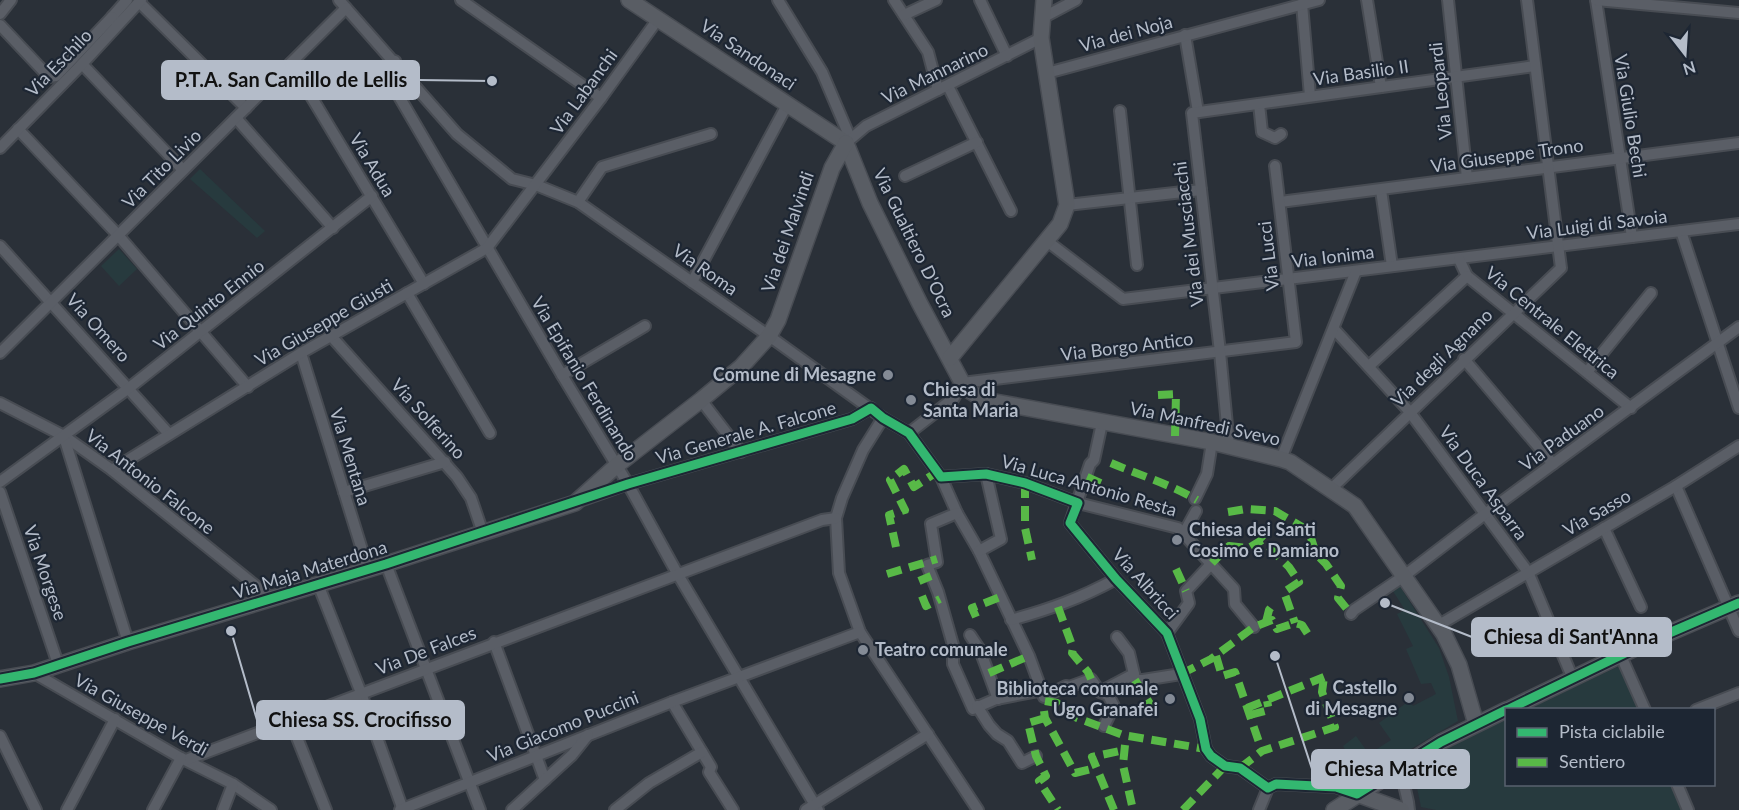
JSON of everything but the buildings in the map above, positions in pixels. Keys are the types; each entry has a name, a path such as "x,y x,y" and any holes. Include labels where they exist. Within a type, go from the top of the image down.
{"main road":[{"name":"Via Sandonaci","path":"629,0 846,143"},
{"path":"950,358 1060,224 1067,205 1041,38 1044,0"},
{"name":"Via dei Malvindi","path":"701,400 741,367 770,336 778,320 832,168 846,143"},
{"name":"Via Gualtiero D'Ocra","path":"846,143 870,203 916,298 950,358"},
{"name":"Via Manfredi Svevo","path":"950,358 965,388 984,400 1212,442 1281,459 1290,462 1355,506 1439,625 1460,665 1476,724"},
{"name":"Via Maja Materdona","path":"0,679 34,673 128,642 386,564 574,502 701,400"},
{"path":"1511,708 1734,605"},
{"path":"1339,809 1357,794 1400,768 1476,724 1505,711"},
{"path":"1357,794 1401,810"}],"street":[{"path":"0,14 11,0"},
{"path":"0,25 49,77 56,76 115,21 127,0"},
{"path":"461,0 601,98"},
{"path":"778,0 822,72 848,133 846,143"},
{"path":"894,0 928,52 943,88 976,142 1011,210"},
{"path":"904,15 936,0"},
{"path":"980,0 1007,56"},
{"path":"1042,18 1076,0"},
{"name":"Via dei Noja","path":"1047,73 1319,0"},
{"path":"1367,0 1381,87"},
{"name":"Via Leopardi","path":"1448,0 1467,178"},
{"path":"1527,0 1558,246"},
{"path":"1596,0 1739,13"},
{"name":"Via Giulio Bechi","path":"1596,0 1632,237"},
{"path":"1711,0 1716,11"},
{"path":"140,1 246,108"},
{"name":"Via Eschilo","path":"0,148 82,64 115,21 140,1"},
{"name":"Via Tito Livio","path":"0,353 291,63 343,4"},
{"name":"Via Roma","path":"343,4 457,134 512,179 536,185 578,202 883,418 909,433"},
{"path":"1302,4 1310,96"},
{"name":"Via Labanchi","path":"536,185 658,19"},
{"name":"Via dei Musciacchi","path":"1185,35 1229,446"},
{"name":"Via Mannarino","path":"846,143 866,126 1041,38"},
{"name":"Via Epifanio Ferdinando","path":"394,61 383,69 740,676 813,808"},
{"name":"Via Adua","path":"291,63 424,284"},
{"path":"82,64 183,170"},
{"name":"Via Basilio II","path":"1195,112 1535,66"},
{"path":"1259,104 1262,132 1275,138 1281,134"},
{"path":"692,282 787,105"},
{"path":"1120,111 1137,265"},
{"path":"236,118 333,228"},
{"path":"18,129 118,235 248,387"},
{"path":"578,202 602,167 711,134"},
{"path":"905,176 976,142"},
{"name":"Via Giuseppe Trono","path":"1280,202 1739,143"},
{"name":"Via Lucci","path":"1275,166 1296,342"},
{"name":"Via Giuseppe Giusti","path":"112,470 301,353 487,248 536,185"},
{"path":"1067,205 1200,190"},
{"path":"1381,190 1392,266"},
{"name":"Via Quinto Ennio","path":"0,482 129,388 372,196"},
{"name":"Via Luigi di Savoia","path":"1459,259 1739,224"},
{"path":"1681,231 1739,408"},
{"name":"Via Ionima","path":"1047,241 1123,299 1459,259"},
{"name":"Via Omero","path":"0,246 169,434"},
{"name":"Via degli Agnano","path":"1330,489 1561,268 1558,246"},
{"name":"Via Centrale Elettrica","path":"1459,259 1467,276 1631,408"},
{"path":"1281,459 1356,271"},
{"path":"1369,366 1467,276"},
{"path":"407,293 490,433"},
{"path":"1587,372 1651,293"},
{"path":"562,375 645,326"},
{"name":"Via Paduano","path":"1352,614 1354,610 1404,576 1739,327"},
{"name":"Via Duca Asparra","path":"1334,329 1409,411 1528,572 1573,679"},
{"name":"Via Solferino","path":"332,337 445,462 471,498 483,533"},
{"name":"Via Borgo Antico","path":"962,383 1296,342"},
{"name":"Via Mentana","path":"301,353 368,569"},
{"path":"1464,359 1553,464"},
{"path":"962,383 954,398 909,433 941,477 957,513 979,551 1044,693"},
{"path":"701,400 741,452"},
{"name":"Via Antonio Falcone","path":"0,403 64,436 112,470 272,599"},
{"name":"Via Generale A. Falcone","path":"628,484 852,419 871,408"},
{"path":"883,418 854,468 837,514 839,573 860,633 978,810"},
{"path":"1078,503 1090,464 1094,460 1102,423"},
{"path":"64,436 128,642"},
{"path":"1195,499 1207,474 1212,442"},
{"name":"Via Sasso","path":"1439,625 1676,486 1739,446"},
{"path":"344,492 445,462"},
{"path":"979,551 1000,538 986,474"},
{"name":"Via Luca Antonio Resta","path":"941,477 986,474 1025,483 1078,503 1178,528 1234,589 1235,604 1254,627"},
{"name":"Via Maja Materdona","path":"574,502 628,484"},
{"path":"1676,486 1734,605 1739,631"},
{"name":"Via Morgese","path":"0,492 58,664"},
{"name":"Via Albricci","path":"1078,503 1070,524 1116,579 1167,633 1200,719 1206,749 1211,756 1225,766 1240,768 1266,793"},
{"path":"1184,532 1196,511"},
{"path":"957,513 931,524 937,562 927,565 938,592 953,645 953,664 975,708 997,734 1008,741 1022,763 1036,756"},
{"name":"Via De Falces","path":"184,759 837,514"},
{"path":"1604,528 1641,608"},
{"path":"1167,633 1189,603 1186,591 1212,563"},
{"path":"386,564 480,810"},
{"path":"1011,620 1084,597 1116,579"},
{"path":"318,584 361,693 402,810"},
{"name":"Via Giacomo Puccini","path":"402,810 672,702 860,633"},
{"path":"970,635 980,650 998,699"},
{"path":"1117,637 1129,653 1139,677"},
{"path":"494,642 545,780"},
{"path":"1621,656 1644,708"},
{"name":"Via Giuseppe Verdi","path":"34,673 184,759 233,784 271,810"},
{"path":"1100,692 1139,677 1181,674"},
{"path":"975,708 998,699 1044,693 1091,680 1100,692 1108,695 1114,706 1104,726"},
{"path":"1701,708 1739,693"},
{"path":"672,702 711,767 709,771 733,810"},
{"path":"68,810 115,719"},
{"path":"290,720 326,810"},
{"path":"813,808 928,734"},
{"path":"512,810 572,755 588,735"},
{"path":"1,743 36,810"},
{"path":"615,810 649,783 702,752"},
{"path":"153,810 184,759"},
{"path":"1400,768 1409,810"},
{"path":"223,810 233,784"},
{"path":"1259,810 1266,793 1276,784 1336,787 1357,794"},
{"path":"1678,786 1688,810"},
{"path":"1266,793 1268,810"}],"green space":[{"path":"200,169 265,231 257,238 190,179"},
{"path":"119,249 137,269 119,286 101,266"},
{"path":"1398,583 1439,648 1449,677 1458,721 1362,778 1343,746 1356,736 1369,754 1391,740 1379,723 1409,701 1413,706 1436,694 1431,683 1421,684 1406,649 1413,646 1397,614 1405,610 1391,588"},
{"path":"1617,667 1622,669 1639,708 1529,708"},
{"path":"1505,718 1505,786 1672,786 1683,810 1436,810 1421,807 1413,769 1478,731"}],"marked path":[{"path":"1158,395 1176,394 1175,436"},
{"path":"1111,463 1165,484 1197,500"},
{"path":"896,547 889,515 905,510 890,480 904,469 914,487 937,472"},
{"path":"1087,477 1105,485"},
{"path":"1025,483 1025,528 1032,560"},
{"path":"1228,512 1246,509 1275,511 1302,527 1311,538 1316,554 1341,586 1338,598 1351,614"},
{"path":"1212,563 1229,546 1249,548 1262,540 1289,567 1299,582 1284,592 1295,623"},
{"path":"887,574 937,559"},
{"path":"1176,569 1186,591"},
{"path":"919,581 931,576"},
{"path":"922,596 926,606 940,599"},
{"path":"976,617 972,608 1000,597"},
{"path":"1266,622 1272,606"},
{"path":"1058,607 1073,648 1072,653 1091,679"},
{"path":"1181,674 1211,659 1254,627 1272,620 1277,629 1295,623 1302,625 1311,639"},
{"path":"989,673 1029,656"},
{"path":"1216,656 1222,676 1235,672 1262,751"},
{"path":"1247,708 1324,677"},
{"path":"1240,768 1262,751 1335,727 1322,692 1324,677"},
{"path":"1135,680 1152,707 1153,713"},
{"path":"1045,701 1057,703 1077,718 1123,735 1206,749"},
{"path":"1250,715 1269,710 1267,701"},
{"path":"1044,711 1045,718 1075,773 1095,768"},
{"path":"1045,718 1028,723 1036,756 1046,776 1039,781 1058,810"},
{"path":"1125,745 1123,765 1133,810"},
{"path":"1114,810 1092,757 1124,750"},
{"path":"1183,810 1225,766"}],"cycle path":[{"path":"0,679 34,673 128,642 386,564 628,484 852,419 871,408 909,433 941,477 986,474 1025,483 1078,503 1070,523 1116,579 1167,633 1200,719 1206,749 1211,756 1225,766 1240,768 1268,788 1276,784 1336,787 1357,794 1441,742 1505,710"},
{"path":"1511,708 1646,643 1739,603"}],"place":[{"name":"P.T.A. San Camillo de Lellis","path":"492,81"},
{"name":"Comune di Mesagne","path":"888,375"},
{"name":"Chiesa di Santa Maria","path":"911,400"},
{"name":"Chiesa dei Santi Cosimo e Damiano","path":"1177,540"},
{"name":"Chiesa di Sant'Anna","path":"1385,603"},
{"name":"Chiesa SS. Crocifisso","path":"231,631"},
{"name":"Teatro comunale","path":"863,650"},
{"name":"Chiesa Matrice","path":"1275,656"},
{"name":"Castello di Mesagne","path":"1409,698"},
{"name":"Biblioteca comunale Ugo Granafei","path":"1170,699"}]}
